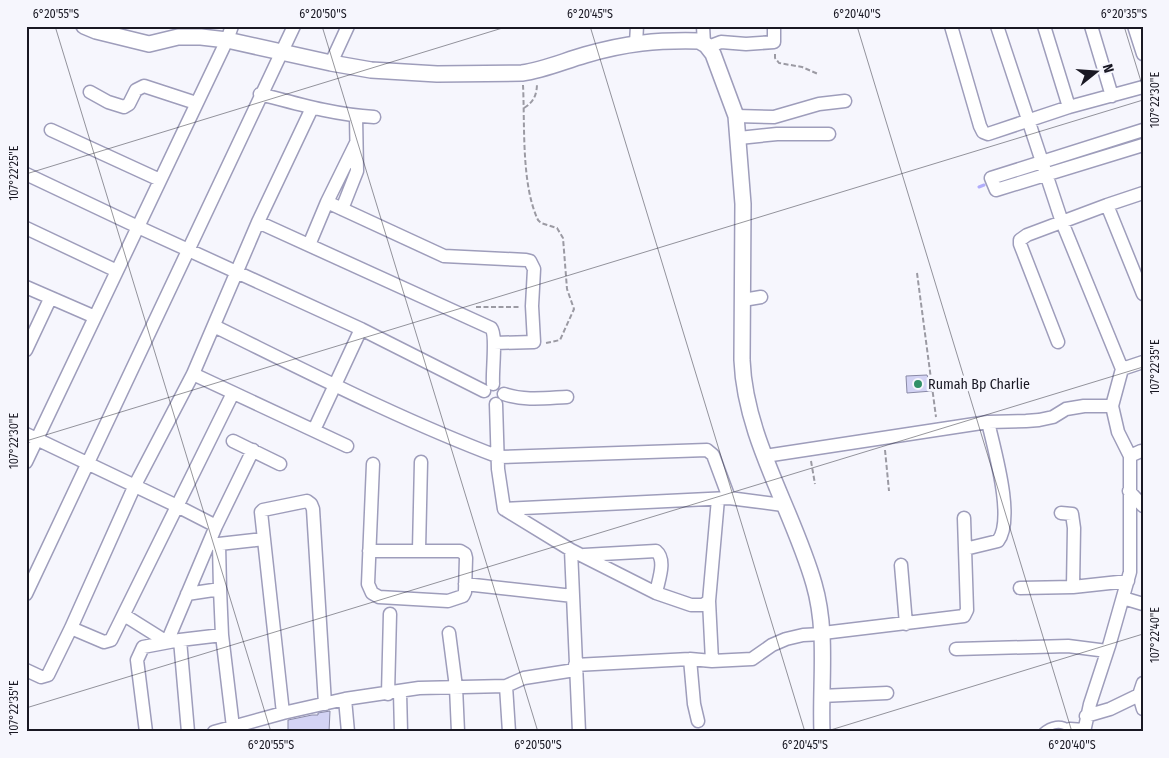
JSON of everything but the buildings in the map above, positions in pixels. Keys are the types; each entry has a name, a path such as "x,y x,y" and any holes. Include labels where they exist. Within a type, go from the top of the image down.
{"street":[{"path":"84,26 96,31 149,44 178,37 202,37 228,31 282,52 332,63 371,70 437,74 529,72 584,55 636,43 699,41 706,45 714,56 736,116 739,138 744,204 742,360 744,385 748,408 783,505 815,585 823,634 822,732"},
{"path":"26,594 189,250 260,94 294,26"},
{"path":"332,63 348,26"},
{"path":"636,43 637,26"},
{"path":"703,26 706,45"},
{"path":"706,45 721,42 746,44 774,42 774,26"},
{"path":"951,26 983,132 991,134 1027,120 1143,86"},
{"path":"997,26 1062,222 1122,370 1112,406 1118,432 1139,452 1129,491 1128,581 1108,651 1086,716 1084,731 1070,729"},
{"path":"1044,26 1069,107"},
{"path":"1091,26 1112,96"},
{"path":"1134,26 1143,54"},
{"path":"26,462 32,436 95,317 228,31"},
{"path":"90,92 121,107 129,104 136,90 144,86 196,103"},
{"path":"260,94 312,108 356,116 374,117"},
{"path":"736,116 774,116 819,104 845,101"},
{"path":"26,670 41,677 48,675 135,485 193,374 258,222 312,108"},
{"path":"342,208 357,171 356,116"},
{"path":"51,130 160,180"},
{"path":"1143,130 991,177 991,179 996,190 1143,145"},
{"path":"739,138 777,134 830,134"},
{"path":"309,245 356,142"},
{"path":"26,174 488,388 501,387 498,469 504,509"},
{"path":"1058,342 1019,242 1025,236 1107,204 1143,194"},
{"path":"327,202 444,256 530,261 534,269 532,306 534,342 494,343"},
{"path":"1107,204 1143,294"},
{"path":"258,222 493,330 495,333 492,364 488,388 484,396 486,401 514,397 534,399 567,397"},
{"path":"26,228 116,270"},
{"path":"26,287 95,317"},
{"path":"743,300 761,297"},
{"path":"26,350 50,299"},
{"path":"214,326 336,385 468,445 499,457 705,450 712,455 724,499 709,601 712,661"},
{"path":"314,430 361,329"},
{"path":"1122,370 1143,362"},
{"path":"193,374 347,446"},
{"path":"71,628 104,642 111,640 233,393"},
{"path":"766,456 988,422 1026,422 1052,417 1066,409 1084,406 1112,406"},
{"path":"965,549 998,541 1002,537 1004,528 1004,498 988,422"},
{"path":"32,436 216,526"},
{"path":"233,441 280,464"},
{"path":"233,728 214,544 216,526 252,450"},
{"path":"420,550 421,462"},
{"path":"369,551 460,551 465,554 463,596 448,601 379,597 372,593 368,584 369,551 373,464"},
{"path":"1129,491 1143,506"},
{"path":"504,509 724,499 783,505"},
{"path":"283,713 261,515 263,510 307,501 313,509 325,704"},
{"path":"504,509 571,550 656,593 691,605 703,604 709,601"},
{"path":"1061,513 1072,514 1074,528 1073,587"},
{"path":"214,732 283,713 345,699 419,688 506,686 524,678 575,667 690,659 712,661 752,659 772,645 803,635 964,616 966,614 964,518"},
{"path":"214,544 264,539"},
{"path":"167,642 188,594 214,544"},
{"path":"571,550 579,732"},
{"path":"584,555 656,551 660,555 661,565 656,593"},
{"path":"901,565 906,624"},
{"path":"1020,588 1073,587 1128,581"},
{"path":"465,584 573,596"},
{"path":"188,594 220,589"},
{"path":"1123,598 1143,604"},
{"path":"390,614 394,693 402,732"},
{"path":"124,615 167,642"},
{"path":"449,632 456,687 458,732"},
{"path":"146,732 138,656 143,647 222,635"},
{"path":"180,640 188,732"},
{"path":"956,649 1068,646 1108,651"},
{"path":"690,659 694,704 698,721"},
{"path":"506,686 510,732"},
{"path":"1086,716 1110,709 1141,689 1143,709"},
{"path":"821,696 887,693"},
{"path":"345,699 348,732"}],"lane":[{"path":"1042,732 1055,724 1064,725 1070,729"}],"path":[{"path":"774,42 775,58 779,63 802,66 818,74"},
{"path":"529,72 524,108 529,190 538,220 543,224 557,228 562,238 567,289 574,309 560,340 551,343 534,342"},
{"path":"524,108 530,105 536,96 529,72"},
{"path":"917,273 938,430"},
{"path":"475,307 532,306"},
{"path":"883,437 889,491"},
{"path":"809,449 815,484"}],"waterway":[{"path":"1062,162 1143,138"},
{"path":"979,187 984,185"}],"place":[{"name":"Rumah Bp Charlie","path":"918,384"}]}
